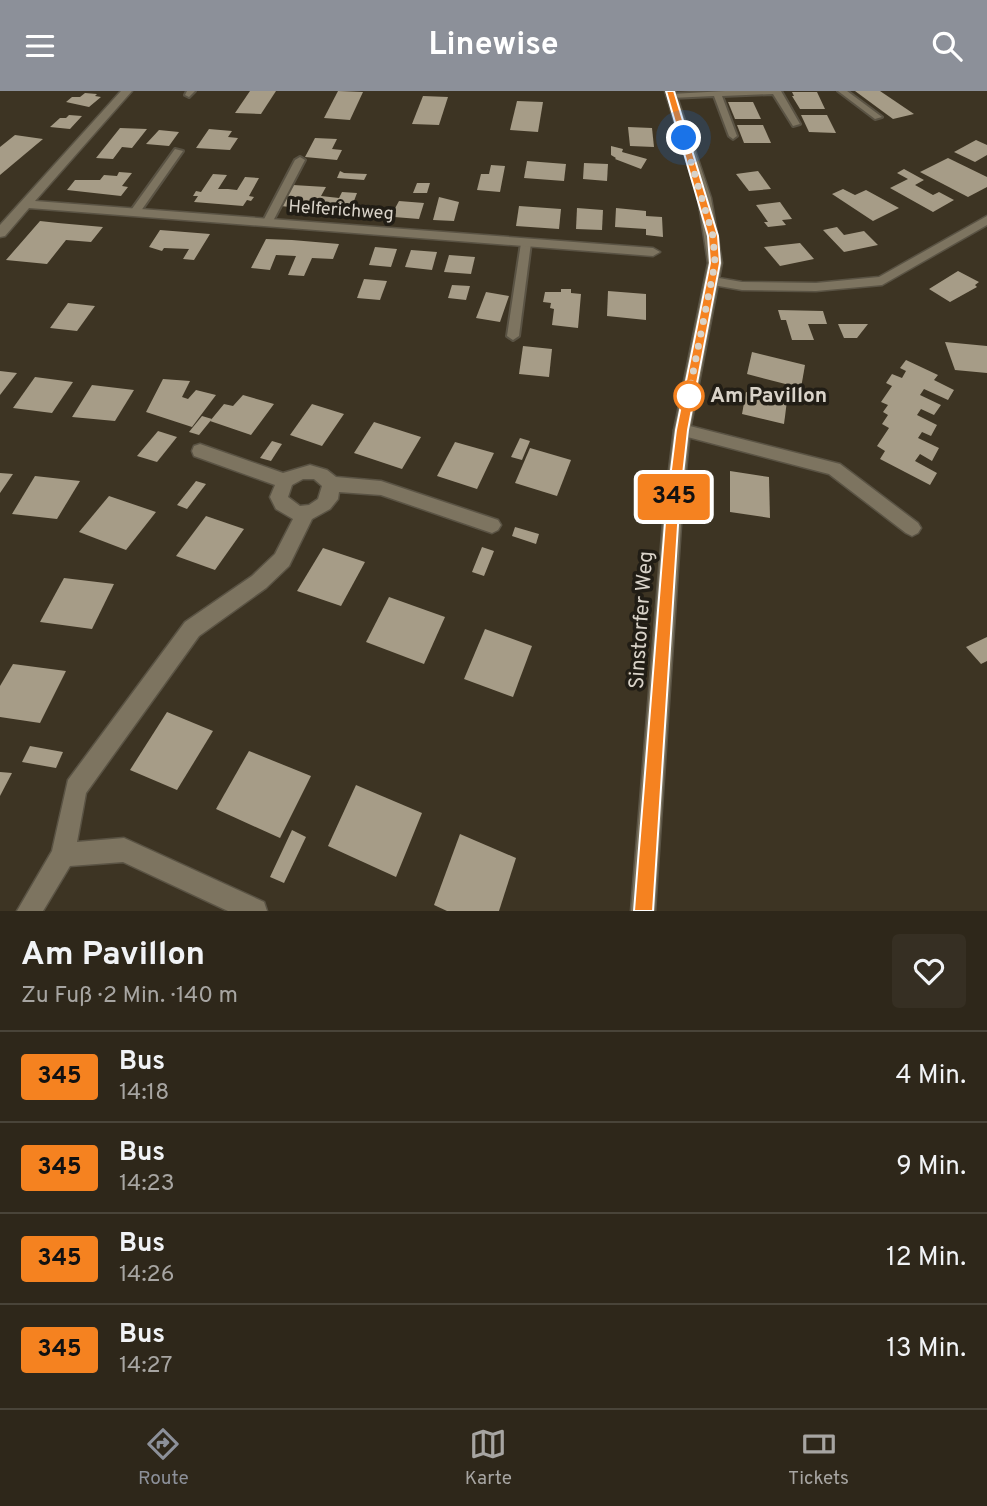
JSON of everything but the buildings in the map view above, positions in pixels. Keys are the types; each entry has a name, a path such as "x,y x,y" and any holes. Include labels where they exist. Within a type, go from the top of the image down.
{"street":[{"path":"0,233 127,91"},
{"name":"Sinstorfer Weg","path":"643,911 673,510 682,430 713,281 713,236 671,94"},
{"name":"Helferichweg","path":"26,204 653,252"},
{"path":"713,281 742,286 816,287 882,281 987,220"},
{"path":"682,430 834,469 912,528"},
{"path":"200,451 285,481"},
{"path":"306,471 326,476 331,484 329,499 324,506 306,514 296,513 282,504 279,497 285,481 306,471"},
{"path":"331,484 381,488 492,525"},
{"path":"29,911 63,855 76,788 192,629 260,582 282,560 306,514"},
{"path":"63,855 124,850 255,911"}],"lane":[{"path":"671,94 717,95 777,91 796,124"},
{"path":"842,91 878,117"},
{"path":"717,95 733,136"},
{"path":"140,213 183,152"},
{"path":"267,223 300,159"},
{"path":"513,337 526,243"}],"bus line":[{"name":"345","path":"643,911 673,510 682,430 715,263 713,236 670,91"}],"place":[{"name":"Am Pavillon","path":"689,396"}],"route":[{"path":"684,138 703,198 715,255 711,292 688,398 689,396"}]}
